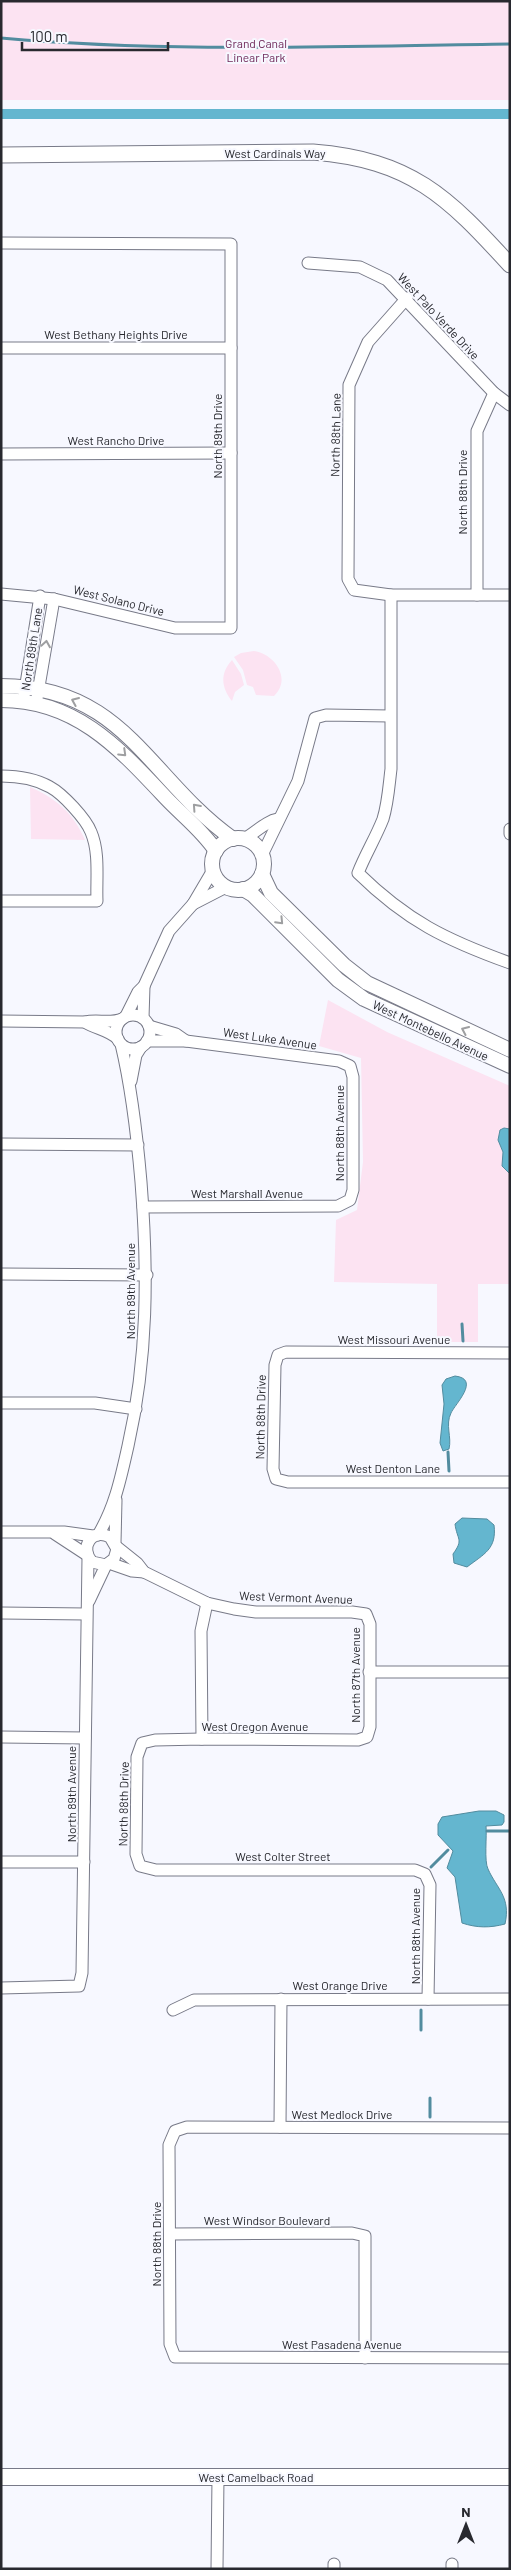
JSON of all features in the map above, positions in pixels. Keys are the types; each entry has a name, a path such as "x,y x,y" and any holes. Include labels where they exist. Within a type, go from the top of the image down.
{"main road":[{"name":"West Cardinals Way","path":"1,155 313,152 360,157 404,173 441,195 477,229 510,265"},
{"name":"West Camelback Road","path":"1,2477 510,2477"}],"street":[{"name":"North 89th Drive","path":"1,243 231,244 231,628"},
{"name":"West Palo Verde Drive","path":"308,263 360,267 387,280 407,298 494,393 510,405"},
{"name":"North 88th Lane","path":"392,595 354,590 348,579 349,385 368,342 407,298"},
{"name":"West Bethany Heights Drive","path":"1,348 231,348"},
{"name":"North 88th Drive","path":"476,595 477,431 482,416 494,393"},
{"name":"West Rancho Drive","path":"1,454 231,453"},
{"name":"West Solano Drive","path":"1,594 40,596 175,628 231,628"},
{"path":"510,595 392,595 391,769 388,797 382,820 367,849 358,873 384,898 420,924 451,941 510,963"},
{"name":"North 89th Lane","path":"30,703 40,596"},
{"name":"North 89th Lane","path":"32,688 54,599"},
{"path":"1,686 32,688 87,706 110,720 129,736 204,816 238,839 258,847 262,855"},
{"path":"1,700 30,703 79,720 117,746 206,836 216,851"},
{"path":"278,819 270,820 264,827 238,839 223,842 216,851 212,863 216,877 226,886 243,889 257,881 262,874 262,855 298,781 315,718 326,715 390,716"},
{"path":"1,776 29,779 50,787 83,818 91,832 95,851 97,902 1,901"},
{"path":"120,1042 116,1029 138,992 144,986 169,930 193,904 213,870"},
{"name":"West Montebello Avenue","path":"262,874 271,892 344,965 367,983 510,1050"},
{"path":"193,904 226,886"},
{"name":"West Montebello Avenue","path":"243,889 262,903 338,980 364,999 510,1066"},
{"path":"85,1022 94,1028 112,1034 120,1042 131,1048 144,1044 146,1022 144,986"},
{"path":"1,1021 85,1022 94,1020 115,1022 132,1015 146,1022"},
{"name":"West Luke Avenue","path":"146,1022 176,1034 186,1041"},
{"name":"West Luke Avenue","path":"144,1044 186,1041 339,1062 350,1066"},
{"name":"North 89th Avenue","path":"116,1545 116,1499 142,1375 147,1275 138,1145 131,1081 120,1042"},
{"name":"North 89th Avenue","path":"131,1081 136,1056 144,1044"},
{"name":"North 88th Avenue","path":"350,1066 353,1077 353,1190 350,1200"},
{"path":"1,1144 138,1145"},
{"name":"West Marshall Avenue","path":"143,1207 338,1206 350,1200"},
{"path":"1,1274 147,1275"},
{"name":"West Missouri Avenue","path":"278,1355 286,1352 510,1353"},
{"name":"North 88th Drive","path":"276,1479 273,1470 275,1364 278,1355"},
{"path":"1,1403 95,1403 136,1409"},
{"name":"West Denton Lane","path":"276,1479 298,1482 510,1482"},
{"name":"North 89th Avenue","path":"95,1536 116,1499"},
{"path":"1,1532 55,1534 64,1532 95,1536 106,1534 116,1545 116,1554 108,1564 96,1564 55,1534"},
{"path":"88,1557 87,1542 95,1536"},
{"name":"West Vermont Avenue","path":"116,1545 137,1563 144,1572"},
{"name":"North 89th Avenue","path":"1,1988 79,1986 82,1973 88,1557"},
{"name":"North 89th Avenue","path":"87,1608 108,1564"},
{"name":"West Vermont Avenue","path":"108,1564 132,1571 144,1572 208,1603 256,1612 352,1612 366,1614"},
{"path":"202,1740 201,1631 208,1603"},
{"path":"1,1613 87,1608"},
{"name":"North 87th Avenue","path":"366,1614 370,1624 370,1727 367,1737"},
{"path":"369,1672 510,1672"},
{"path":"1,1737 85,1738"},
{"name":"West Oregon Avenue","path":"142,1743 155,1740 358,1740 367,1737"},
{"name":"North 88th Drive","path":"140,1866 136,1854 137,1757 142,1743"},
{"path":"1,1862 84,1862"},
{"name":"West Colter Street","path":"140,1866 156,1870 415,1870 425,1874"},
{"name":"North 88th Avenue","path":"425,1874 430,1885 428,1999"},
{"path":"280,2127 281,1999"},
{"name":"West Orange Drive","path":"173,2010 194,2000 510,1999"},
{"name":"West Medlock Drive","path":"175,2131 187,2127 510,2128"},
{"name":"North 88th Drive","path":"175,2131 169,2145 170,2344 175,2357"},
{"name":"West Windsor Boulevard","path":"170,2234 352,2233 365,2236 365,2358"},
{"name":"West Pasadena Avenue","path":"175,2357 510,2358"},
{"path":"217,2569 218,2477"}],"green space":[{"name":"Grand Canal Linear Park","path":"1,1 510,1 510,100 1,100"},
{"path":"254,651 269,657 279,668 281,682 274,696 256,695 253,687 247,685 243,670 234,657 241,653"},
{"path":"232,660 241,674 244,685 235,692 232,701 228,696 223,680 225,670"},
{"path":"30,787 63,808 75,822 85,840 31,839"},
{"path":"328,1000 387,1032 510,1086 510,1284 478,1284 478,1342 437,1342 437,1284 334,1282 336,1220 357,1210 363,1162 361,1058 319,1046"}],"water":[{"path":"504,1128 510,1129 510,1174 502,1166 503,1152 498,1140 500,1130"},
{"path":"455,1376 462,1378 466,1382 466,1387 449,1417 449,1449 443,1451 440,1443 444,1404 442,1385 446,1379"},
{"path":"462,1518 487,1519 494,1525 493,1540 488,1550 467,1567 454,1563 453,1554 459,1542 455,1524"},
{"path":"479,1811 496,1811 504,1815 502,1825 486,1826 486,1855 488,1869 505,1900 505,1924 484,1927 462,1923 455,1877 447,1868 453,1851 438,1835 438,1824 442,1817"}],"waterway":[{"path":"1,38 64,43 191,47 510,44"},
{"path":"1,114 510,114"},
{"path":"462,1324 463,1341"},
{"path":"448,1452 449,1471"},
{"path":"487,1831 510,1831"},
{"path":"431,1867 448,1850"},
{"path":"421,2010 421,2030"},
{"path":"430,2098 430,2117"}]}
